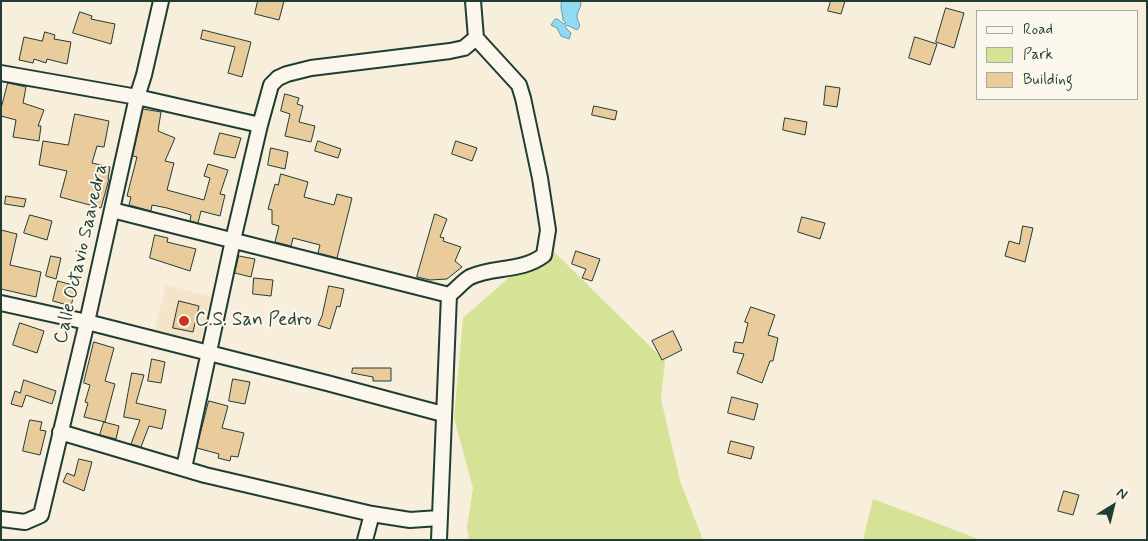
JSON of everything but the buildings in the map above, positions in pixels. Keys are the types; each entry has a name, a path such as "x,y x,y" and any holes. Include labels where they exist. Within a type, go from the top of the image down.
{"street":[{"name":"Calle Octavio Saavedra","path":"1,520 25,522 41,515 87,322 136,97 144,75 161,1"},
{"path":"440,540 439,518 443,484 443,414 449,295 468,278 502,269 521,267 535,262 544,255 548,230 531,134 519,85 476,38 473,1"},
{"path":"184,468 233,240 271,85 278,78 287,74 311,68 450,51 464,48 476,38"},
{"path":"1,73 136,97 260,125"},
{"path":"112,210 449,295"},
{"path":"1,303 87,322 443,414"},
{"path":"60,432 205,475 372,514 410,520 439,518"},
{"path":"365,540 372,514"}],"shaded area":[{"path":"166,285 212,297 200,342 155,330"}],"green space":[{"path":"548,246 665,361 661,399 680,481 703,540 469,540 467,527 473,488 454,418 463,318"},
{"path":"873,499 981,540 863,540"}],"water":[{"path":"562,1 580,1 581,5 577,16 579,28 577,30 567,25 565,27 571,33 569,39 561,36 557,28 551,25 555,19 564,24 566,23 563,20"}],"place":[{"name":"C.S. San Pedro","path":"184,321"}]}
